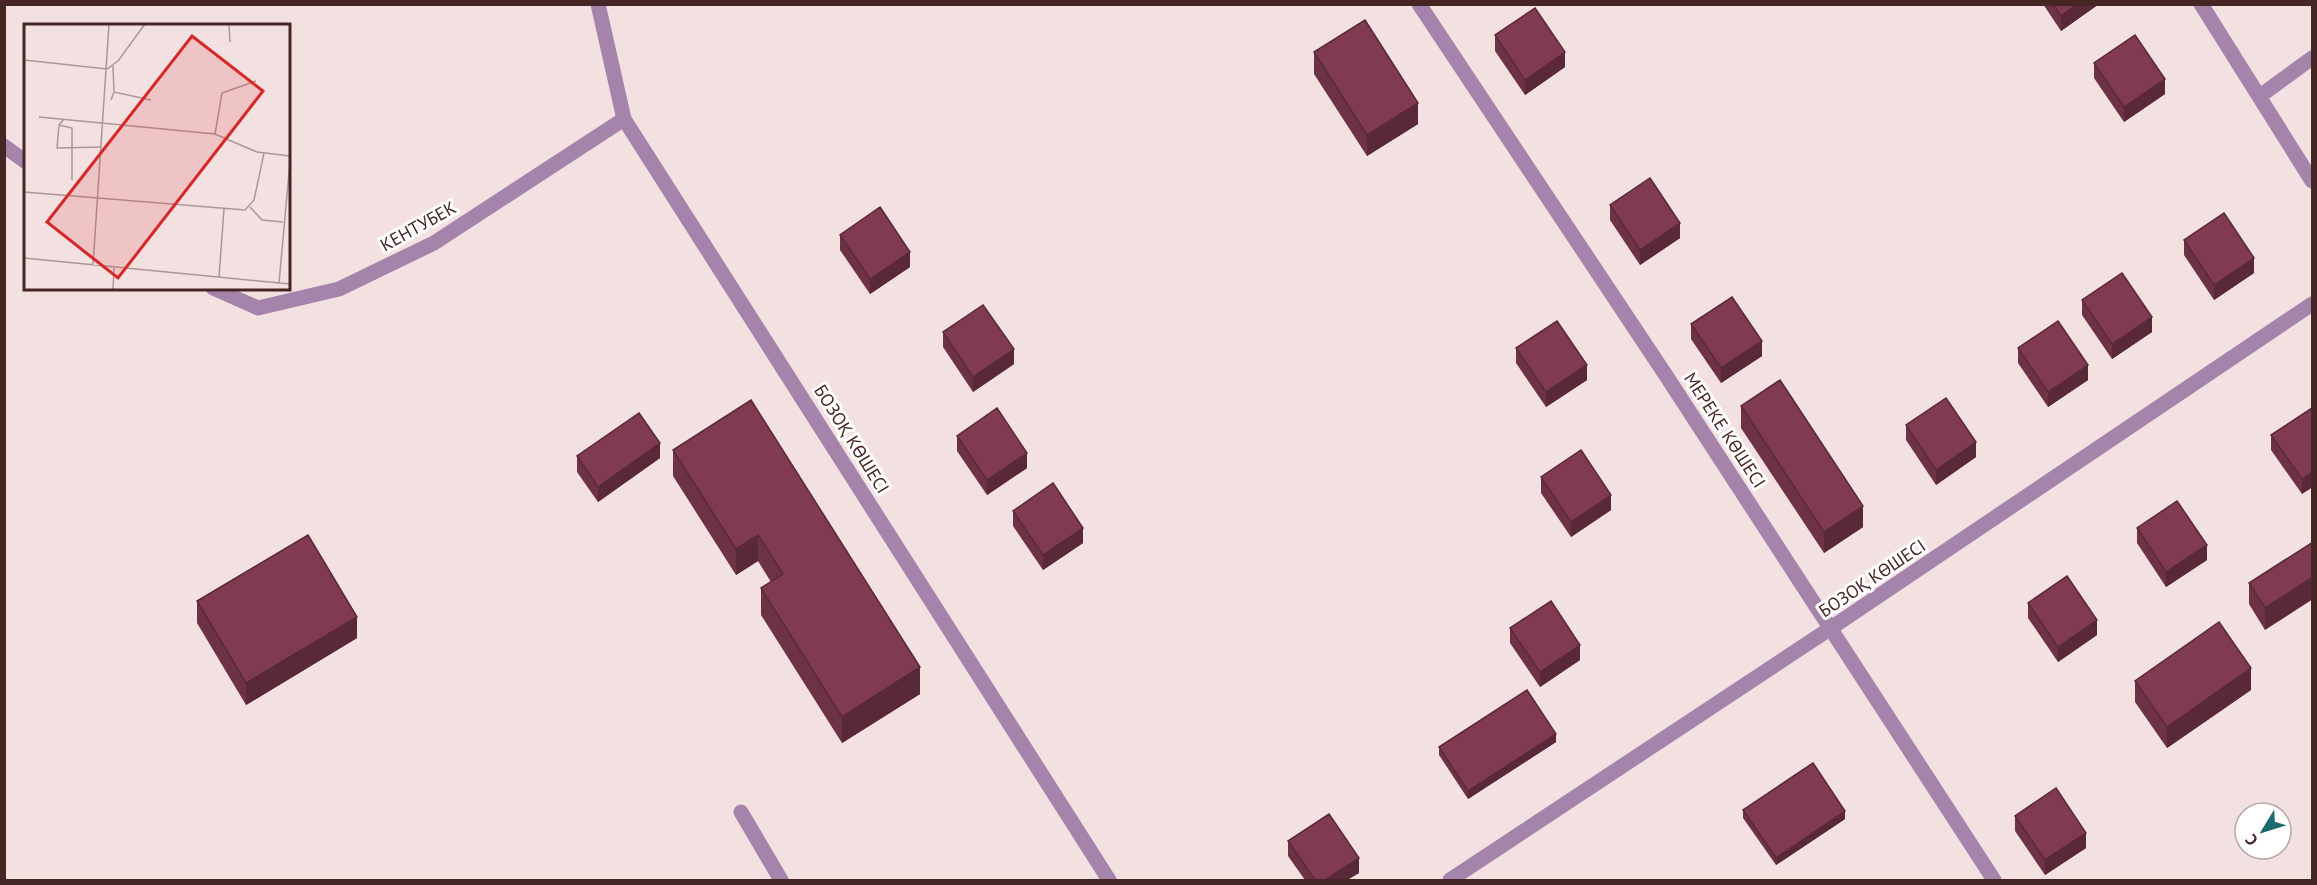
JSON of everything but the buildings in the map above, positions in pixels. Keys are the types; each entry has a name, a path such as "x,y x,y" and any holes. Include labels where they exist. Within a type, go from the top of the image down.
{"street":[{"name":"БОЗОҚ КӨШЕСІ","path":"598,4 624,119 1109,880"},
{"name":"МЕРЕКЕ КӨШЕСІ","path":"1419,4 1831,628 1994,880"},
{"path":"2201,4 2313,181"},
{"path":"2260,96 2313,58"},
{"name":"КЕНТУБЕК","path":"218,290 258,308 339,290 434,243 624,119"},
{"path":"4,146 24,161"},
{"name":"БОЗОҚ КӨШЕСІ","path":"1450,880 1831,628 2313,304"},
{"path":"741,812 781,880"}]}
